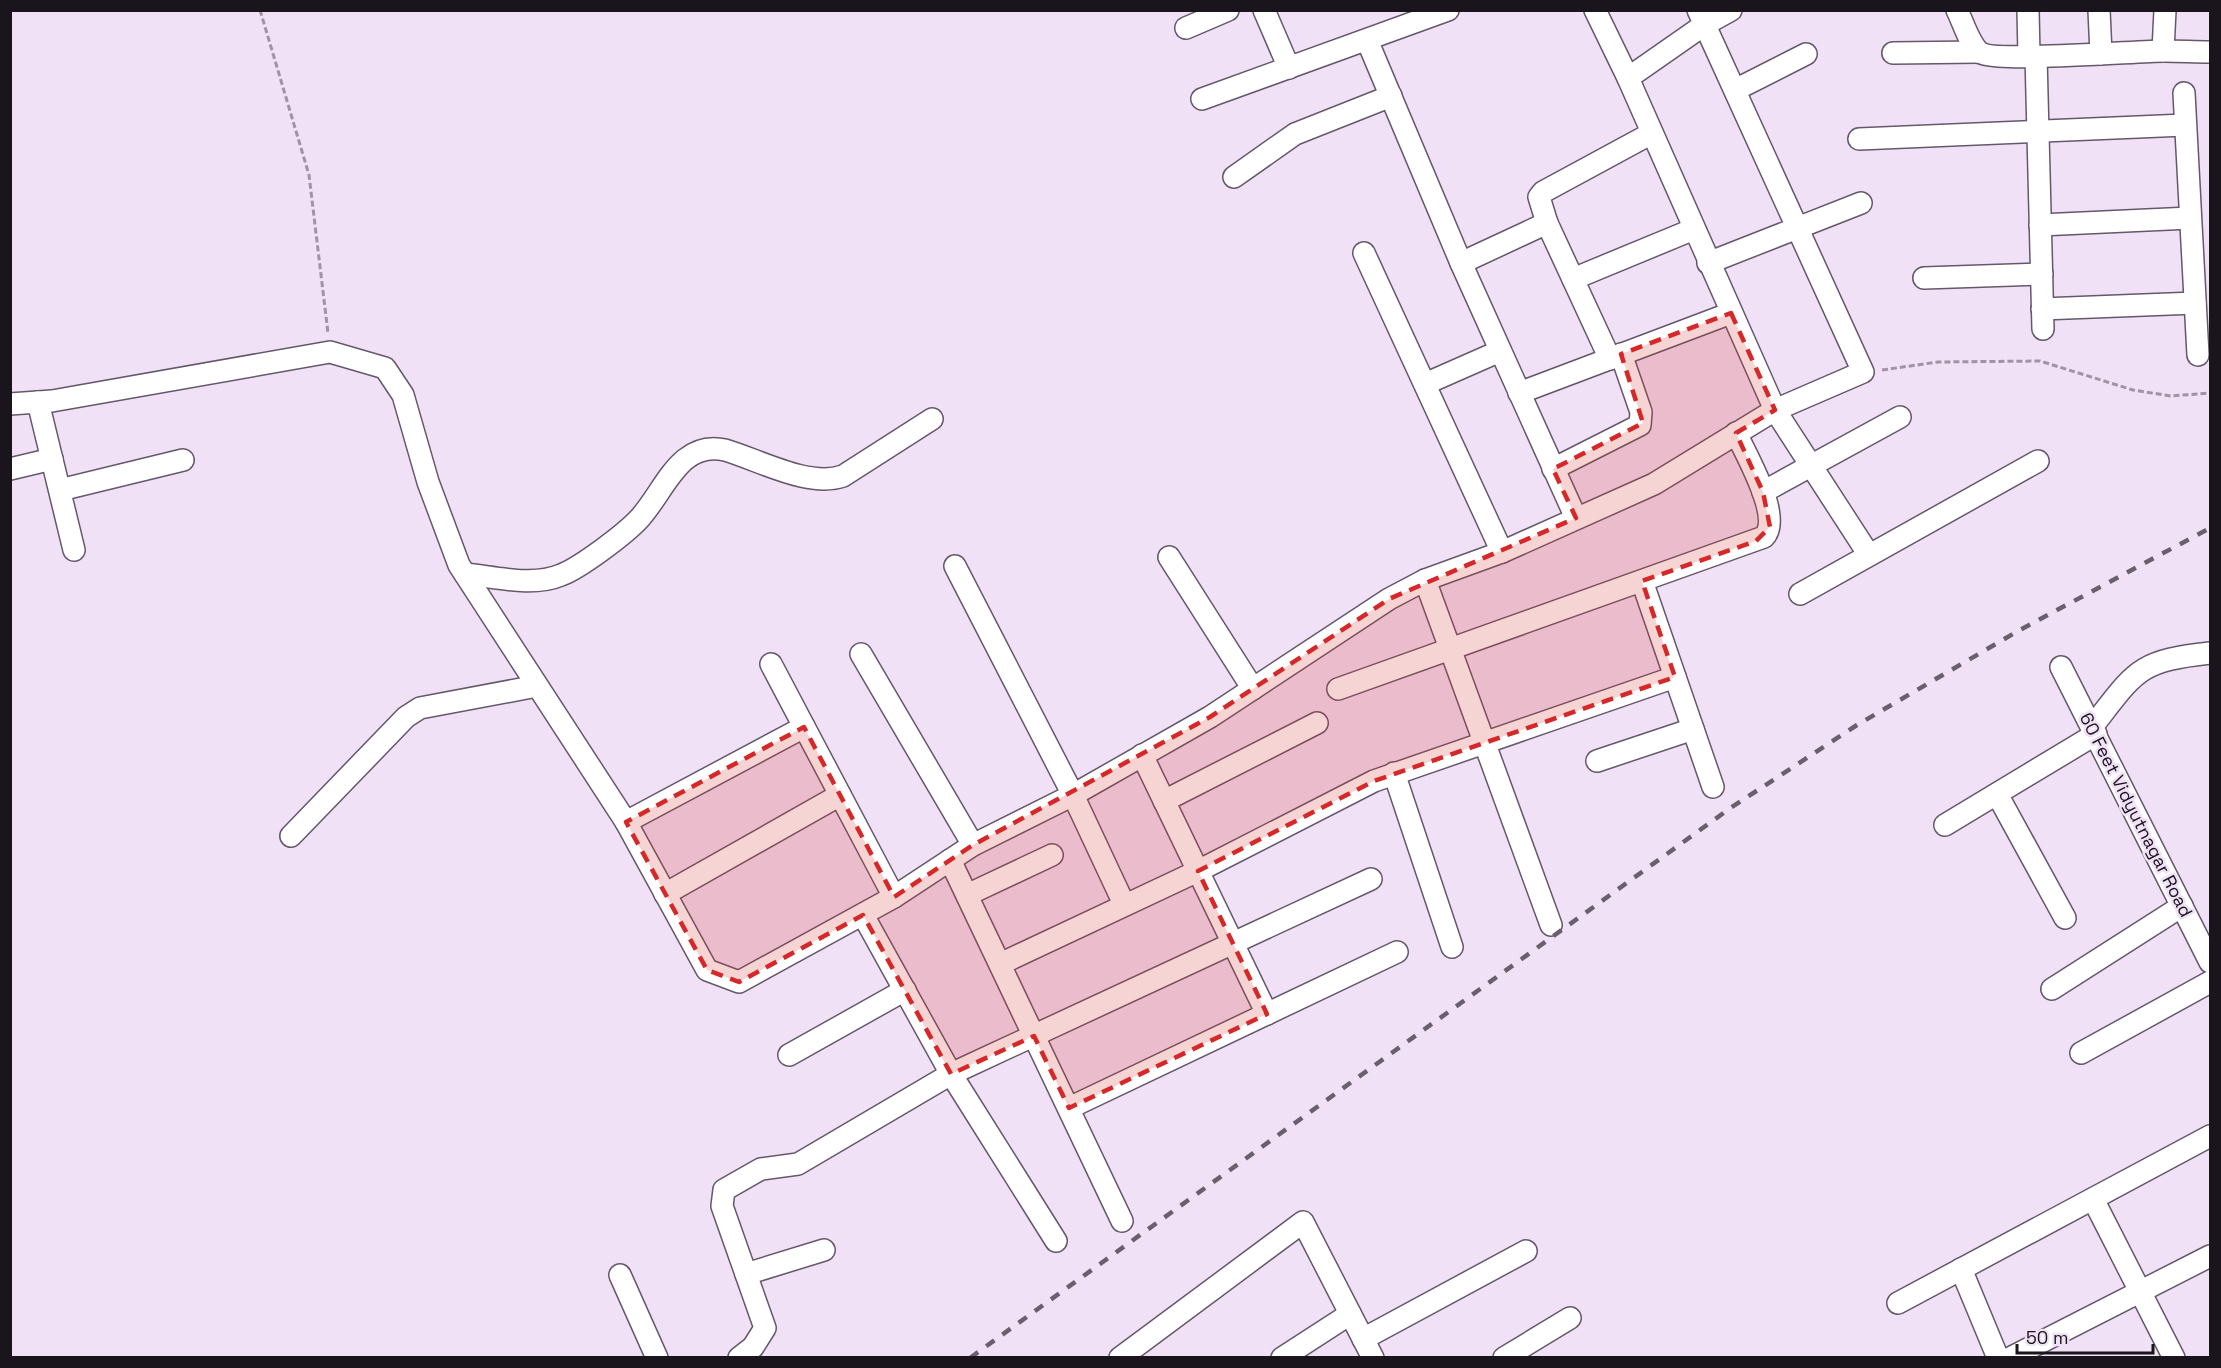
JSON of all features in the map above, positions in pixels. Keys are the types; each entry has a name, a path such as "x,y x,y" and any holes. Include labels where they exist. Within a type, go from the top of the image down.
{"street":[{"path":"1186,28 1228,10"},
{"path":"1264,10 1289,68"},
{"path":"1202,99 1449,10"},
{"path":"1595,10 1628,78 1775,410 1869,555"},
{"path":"1628,78 1701,18 1731,10"},
{"path":"1957,10 1979,52"},
{"path":"2028,10 2038,131 2043,319 2195,303"},
{"path":"2099,10 2101,54"},
{"path":"2163,51 2165,10"},
{"path":"10,404 38,402 330,352 385,368 403,395 428,482 459,565 626,822 707,970 739,982 864,915 973,845 1073,795 1210,717 1389,599 1425,580 1502,552 1654,484 1775,410 1863,372 1701,18"},
{"path":"1367,40 1461,263 1576,518"},
{"path":"1893,53 1979,52 1987,55 2033,56 2163,51 2211,52"},
{"path":"1735,90 1806,54"},
{"path":"2184,93 2198,355"},
{"path":"1234,177 1295,134 1390,96"},
{"path":"1859,139 2185,125"},
{"path":"1553,469 1640,425 1641,412 1615,356 1573,279 1539,205 1539,197 1543,192 1652,133"},
{"path":"1708,262 1861,202"},
{"path":"2040,225 2190,218"},
{"path":"1461,263 1547,223"},
{"path":"1573,279 1694,229"},
{"path":"1364,253 1502,552"},
{"path":"1924,278 2042,274"},
{"path":"1519,393 1731,313"},
{"path":"1425,384 1500,351"},
{"path":"38,402 74,550"},
{"path":"1763,492 1900,417"},
{"path":"465,574 547,580 578,567 639,520 680,464 699,450 712,447 810,479 832,480 843,477 932,419"},
{"path":"1338,689 1764,537 1771,520 1763,492 1736,433"},
{"path":"10,469 52,459"},
{"path":"60,490 183,460"},
{"path":"1800,594 2038,461"},
{"path":"1169,557 1253,688"},
{"path":"955,566 1073,795 1124,904"},
{"path":"1425,580 1551,925"},
{"path":"1642,580 1713,787"},
{"path":"1945,825 2094,731 2128,682 2148,665 2177,657 2211,653"},
{"path":"861,654 973,845"},
{"path":"771,664 894,897"},
{"name":"60 Feet Vidyutnagar Road","path":"2061,667 2182,906 2208,952"},
{"path":"1000,964 1198,871 1356,789 1394,773 1485,744 1675,677"},
{"path":"291,836 406,717 420,708 537,686"},
{"path":"1164,801 1317,723"},
{"path":"626,822 804,727"},
{"path":"1597,761 1693,729"},
{"path":"1142,755 1267,1014"},
{"path":"1394,773 1452,947"},
{"path":"1997,794 2065,918"},
{"path":"665,894 840,795"},
{"path":"966,895 1052,855"},
{"path":"950,860 1122,1221"},
{"path":"739,1358 753,1347 765,1328 722,1206 724,1190 761,1169 798,1164 951,1074 1371,879"},
{"path":"2052,989 2182,906"},
{"path":"864,915 951,1074 1056,1241"},
{"path":"1069,1108 1397,952"},
{"path":"2081,1053 2211,982"},
{"path":"789,1055 905,990"},
{"path":"1898,1303 2211,1136"},
{"path":"2093,1199 2174,1358"},
{"path":"1120,1358 1303,1222 1368,1348 1526,1251"},
{"path":"746,1274 824,1250"},
{"path":"2010,1358 2211,1256"},
{"path":"1961,1269 1998,1358"},
{"path":"620,1275 657,1358"},
{"path":"1282,1358 1350,1314"},
{"path":"1504,1358 1570,1318"}],"path":[{"path":"260,10 309,175 330,352"},
{"path":"1863,372 1938,362 2040,361 2133,390 2171,396 2211,393"}],"highlighted area":[{"path":"1731,313 1775,410 1736,433 1763,492 1770,527 1756,541 1642,581 1675,677 1374,781 1198,871 1267,1014 1069,1108 1034,1036 951,1074 863,915 739,982 707,970 626,822 804,727 894,897 973,845 1210,717 1389,599 1576,518 1553,469 1643,423 1621,354"}],"railway":[{"path":"970,1358 1729,809 1857,725 2018,631 2210,528"}]}
